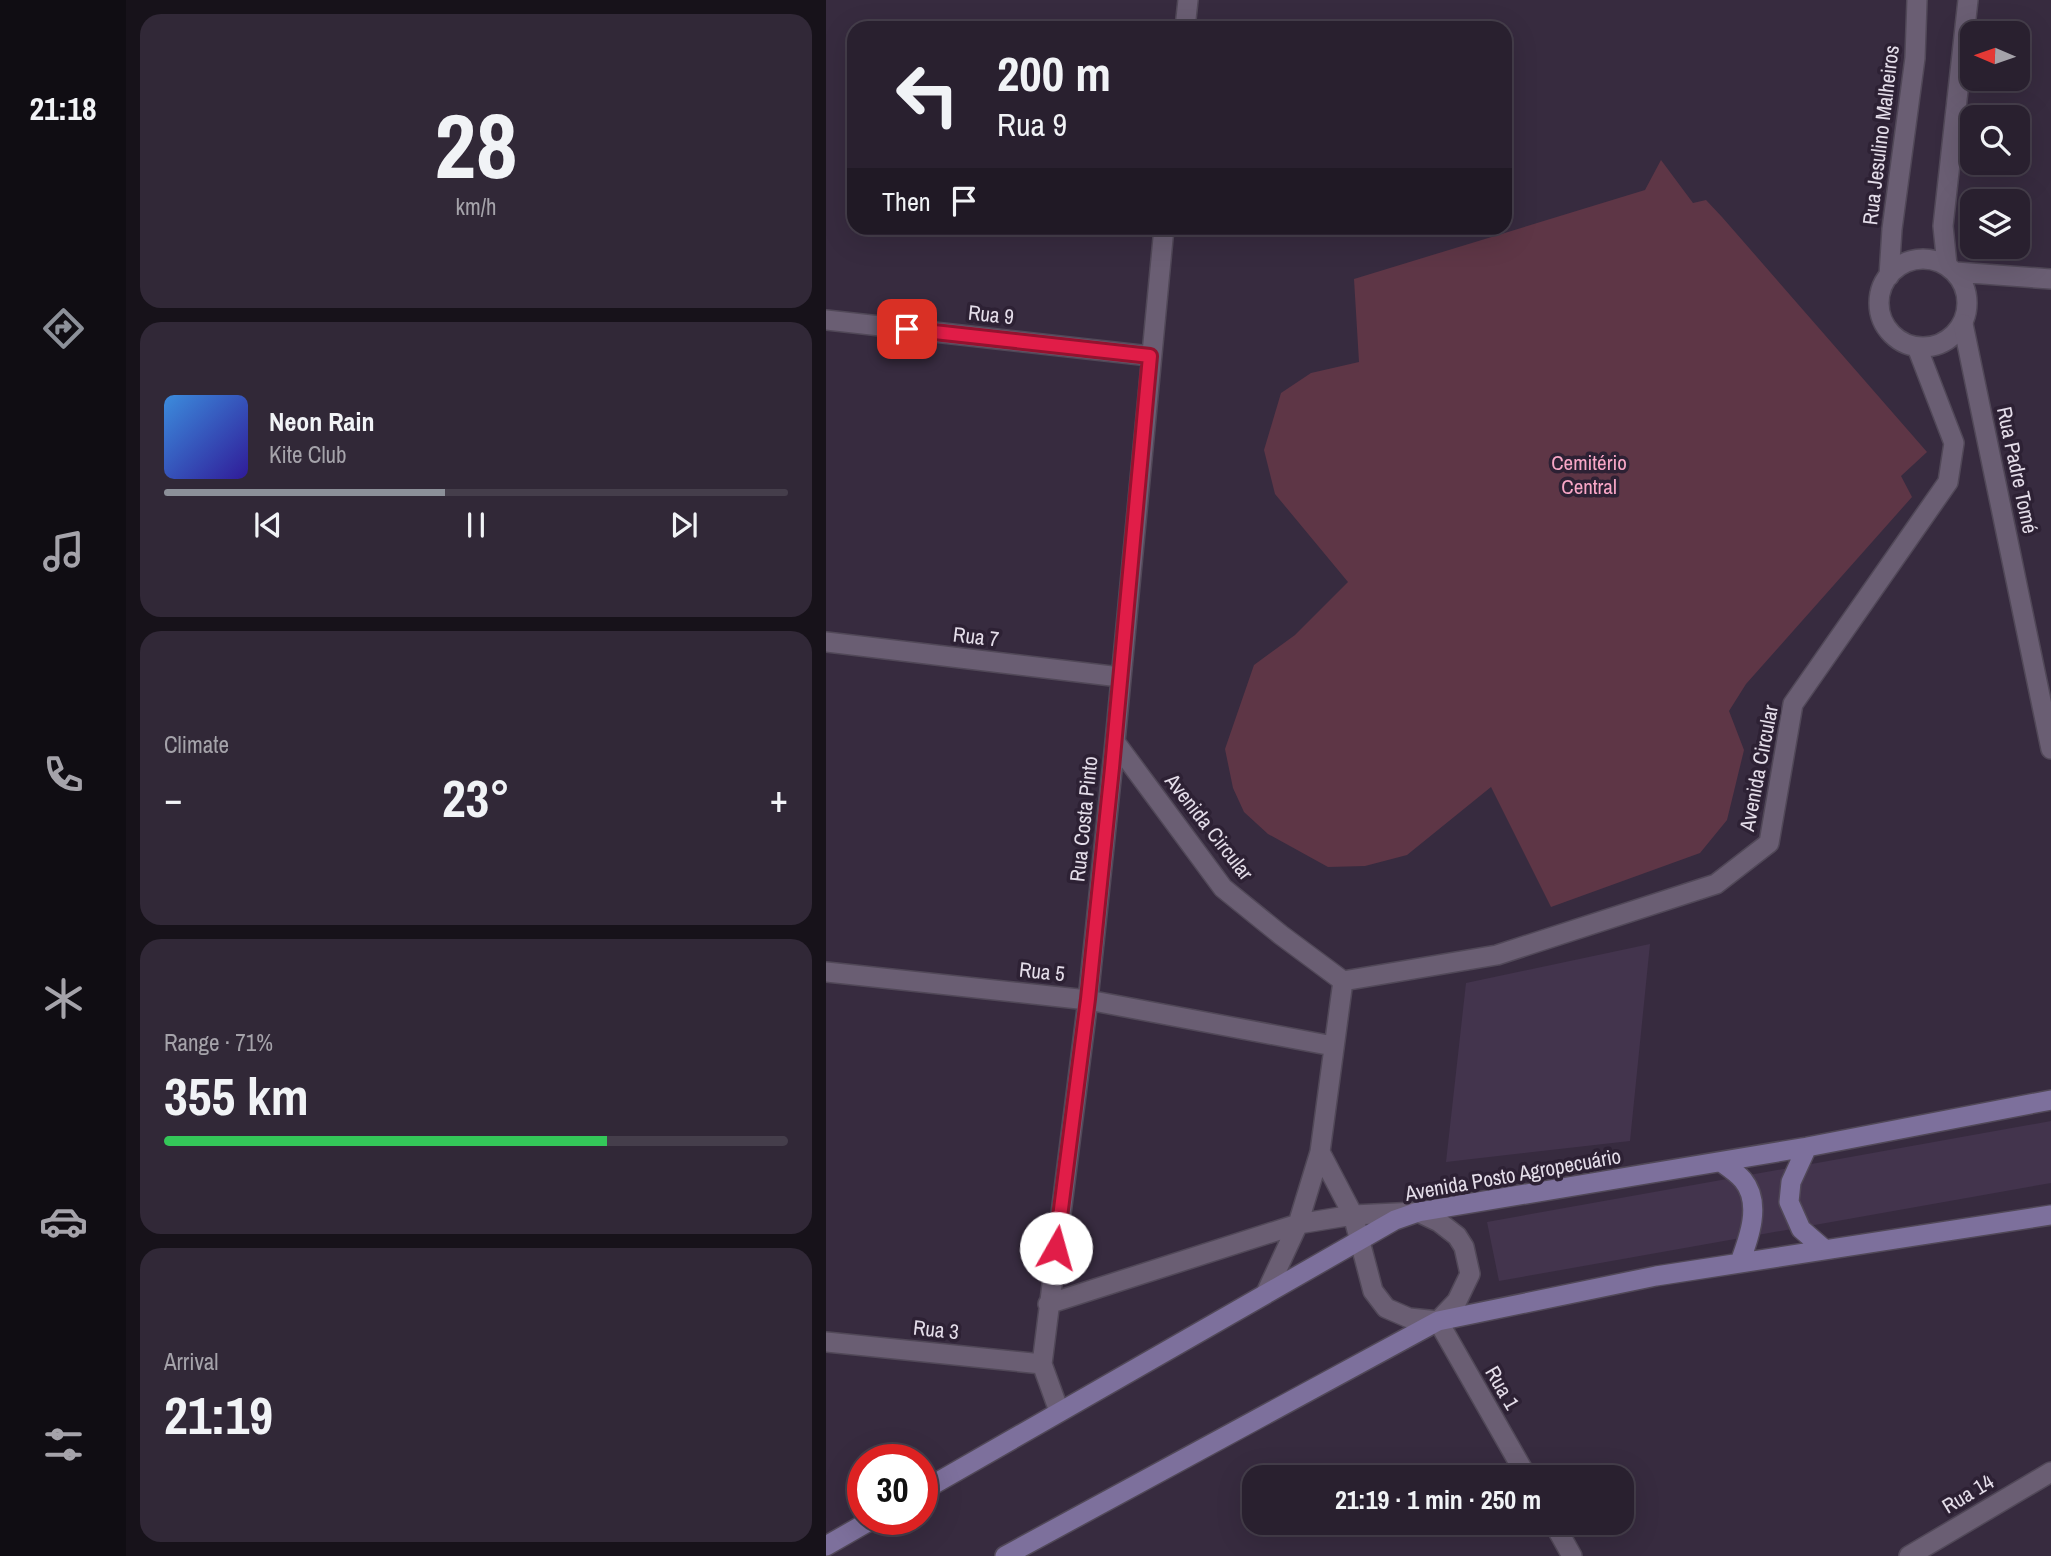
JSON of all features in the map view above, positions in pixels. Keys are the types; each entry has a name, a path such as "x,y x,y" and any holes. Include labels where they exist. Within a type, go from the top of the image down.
{"main road":[{"name":"Avenida Posto Agropecuário","path":"938,1481 1360,1239 1395,1220 1418,1212 1807,1147 2051,1100"},
{"path":"1807,1147 1791,1182 1790,1202 1801,1229 1824,1249"},
{"path":"1721,1162 1745,1181 1753,1205 1751,1235 1740,1262"},
{"path":"1010,1555 1438,1321 1656,1276 2051,1214"},
{"path":"826,1546 847,1534"}],"street":[{"path":"1186,21 1188,0"},
{"name":"Rua Jesulino Malheiros","path":"1889,275 1892,229 1915,58 1917,0"},
{"path":"1968,0 1943,226 1952,269 1968,297 1963,324 1943,344 1917,348 1896,338 1882,320 1879,297 1889,275 1905,262 1927,258 1952,269 2051,279"},
{"name":"Rua Costa Pinto","path":"1059,1411 1042,1364 1088,999 1163,235"},
{"name":"Rua 9","path":"826,320 1150,356"},
{"name":"Rua Padre Tomé","path":"1963,324 2051,749"},
{"name":"Avenida Circular","path":"1115,742 1223,888 1343,981 1497,954 1716,884 1769,844 1793,704 1948,482 1954,443 1917,348"},
{"name":"Rua 7","path":"826,642 1120,677"},
{"name":"Rua 5","path":"826,972 1088,999 1333,1046"},
{"path":"1266,1293 1298,1224 1320,1153 1343,981"},
{"path":"1048,1304 1298,1224 1353,1215 1418,1212 1439,1222 1457,1236 1464,1247 1470,1274 1457,1301 1438,1321 1409,1318 1386,1308 1373,1291 1353,1215 1320,1153"},
{"name":"Rua 1","path":"1438,1321 1520,1465"},
{"name":"Rua 3","path":"826,1342 1042,1364"},
{"name":"Rua 14","path":"1909,1556 2051,1472"},
{"path":"1560,1535 1572,1556"}],"shaded area":[{"path":"1650,944 1630,1141 1446,1162 1466,983"},
{"path":"2051,1121 2051,1183 1499,1281 1487,1222"}],"green space":[{"name":"Cemitério Central","path":"1661,160 1693,203 1706,200 1927,452 1901,476 1912,497 1746,684 1729,711 1744,750 1727,820 1700,853 1551,907 1491,787 1407,855 1365,866 1328,867 1268,834 1244,812 1233,788 1225,749 1254,665 1295,635 1348,582 1275,494 1264,450 1281,393 1311,373 1359,362 1354,279 1498,235 1512,235 1512,231 1645,190"}],"route":[{"path":"907,329 1150,356 1088,999 1056,1248"}]}
